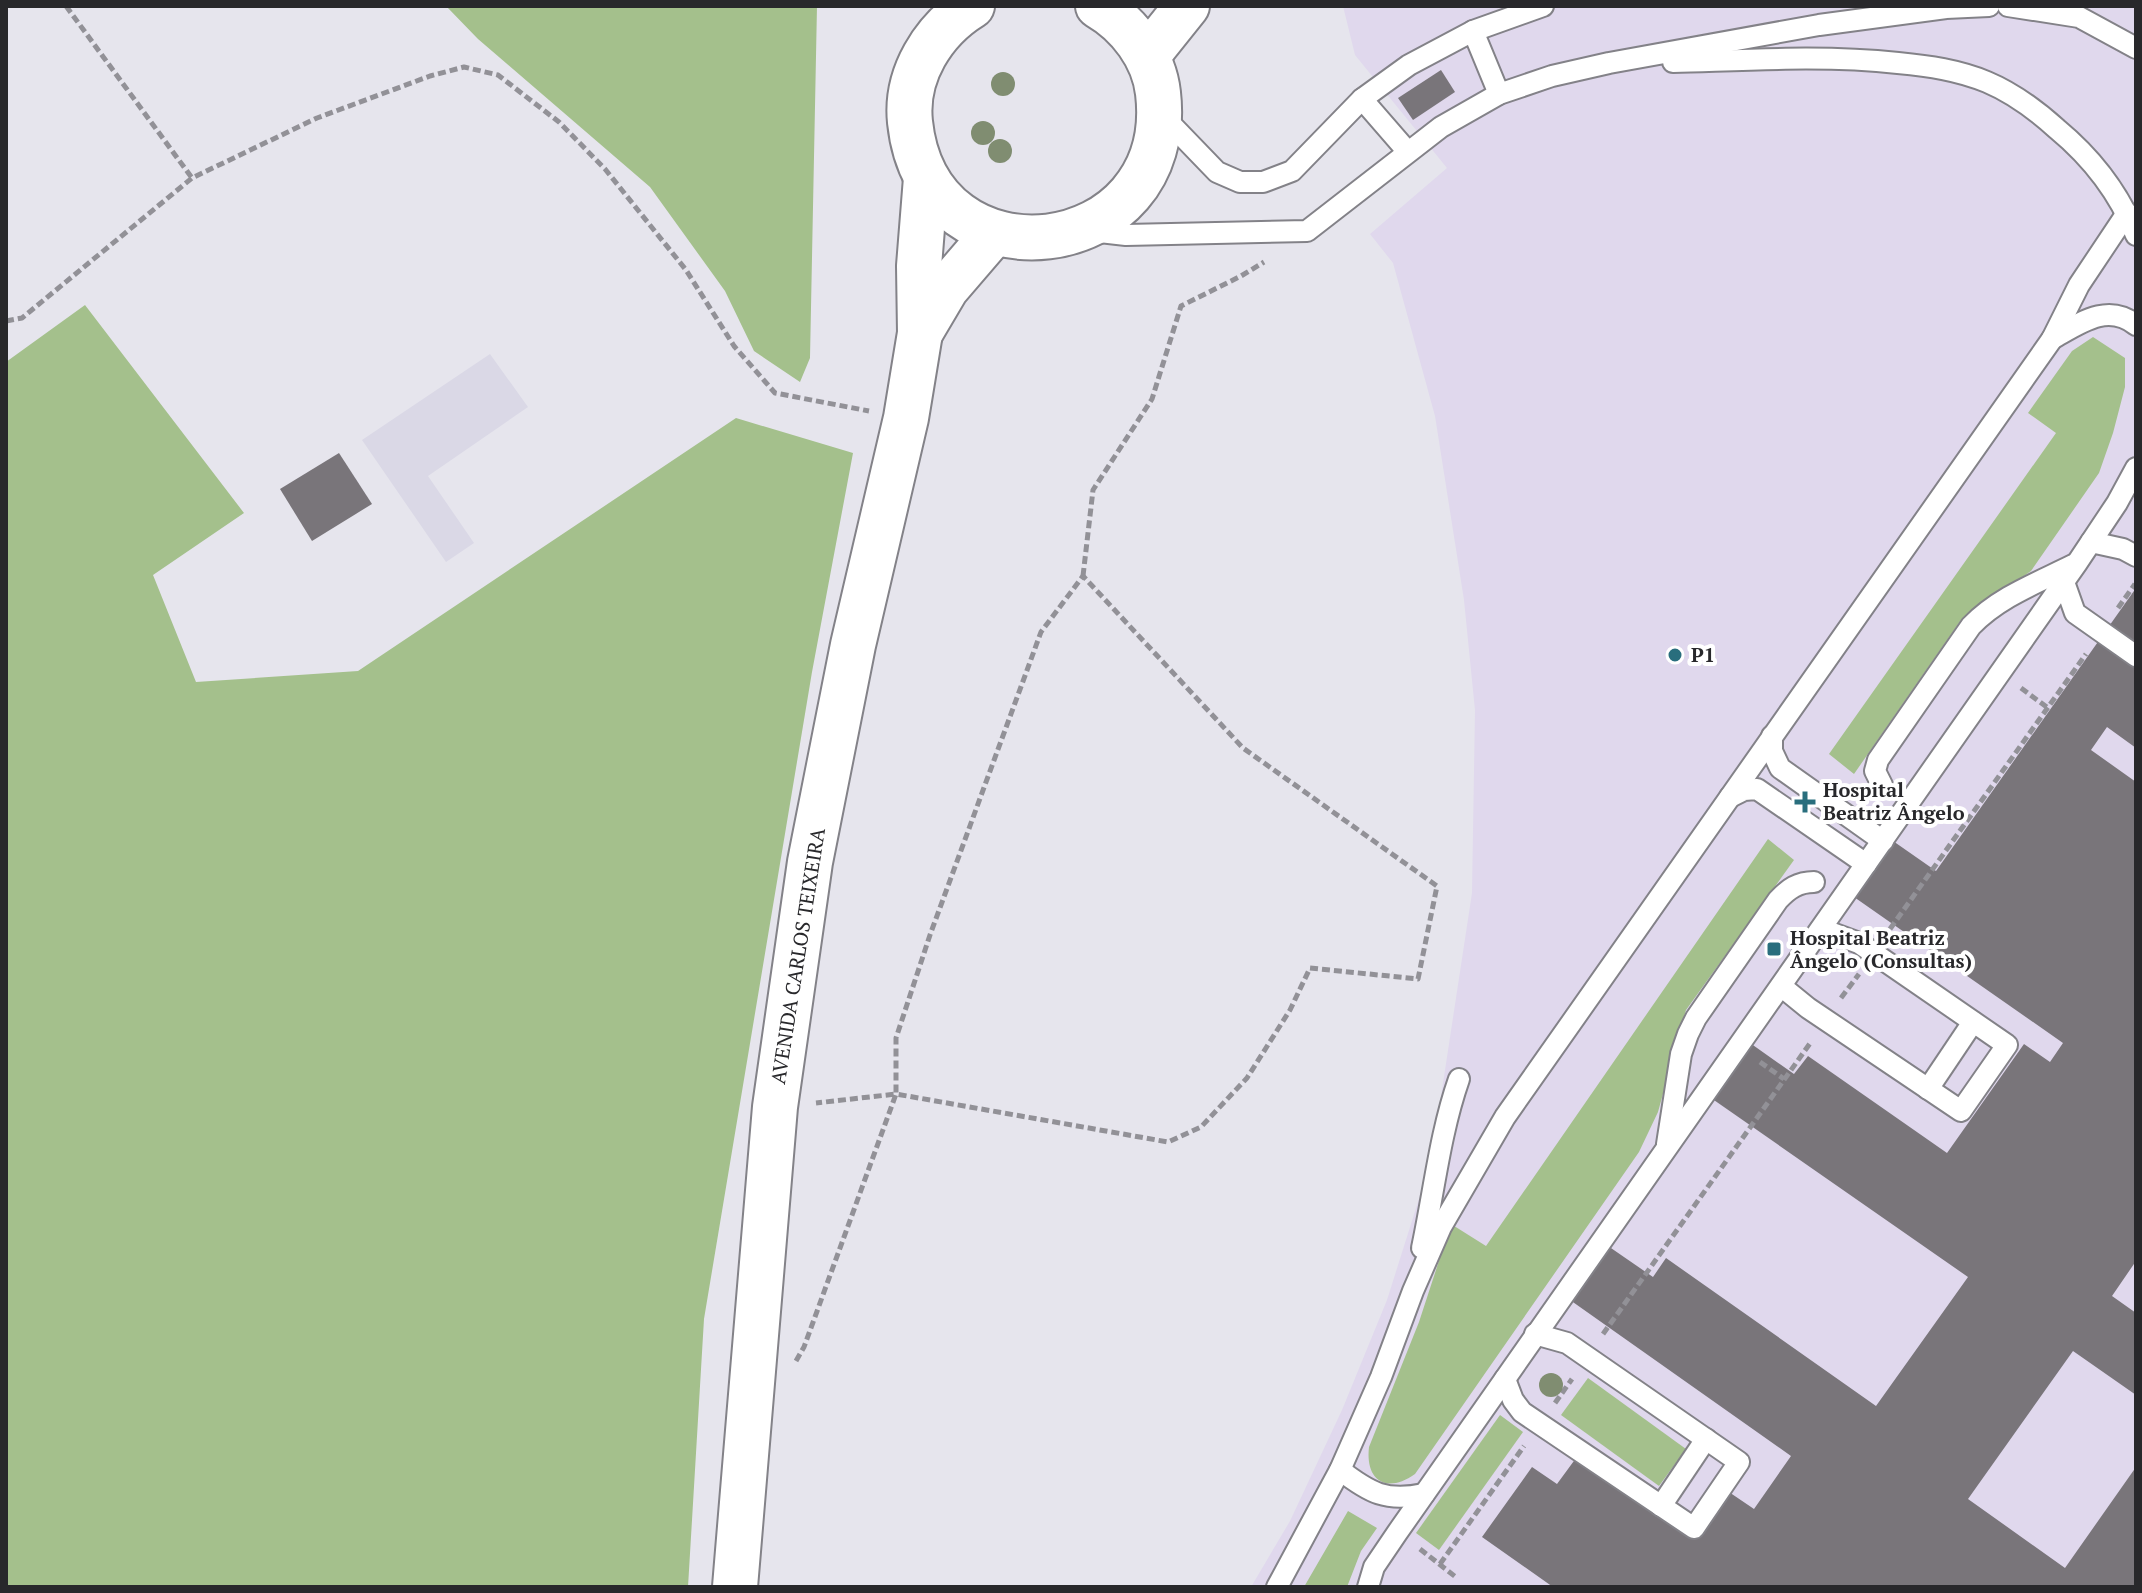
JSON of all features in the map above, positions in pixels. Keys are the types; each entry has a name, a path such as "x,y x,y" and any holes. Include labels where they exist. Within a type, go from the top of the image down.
{"main road":[{"path":"972,6 956,16 931,42 915,74 908,109 912,145 926,178 944,201 967,220 994,233 1038,239 1081,230 1113,211 1138,184 1155,151 1161,114 1157,84 1147,56 1131,32 1098,6"},
{"path":"1147,56 1187,6"},
{"name":"AVENIDA CARLOS TEIXEIRA","path":"735,1587 775,1107 810,862 853,645 906,418 920,333 919,266 926,178"},
{"name":"AVENIDA CARLOS TEIXEIRA","path":"920,333 946,289 994,233"}],"lane":[{"path":"1161,114 1217,172 1240,182 1263,182 1292,171 1362,99 1409,65 1473,31 1543,6"},
{"path":"1081,230 1126,235 1307,231 1441,127 1499,94 1552,76 1819,25 1946,8 1989,6"},
{"path":"2008,6 2079,17 2136,48"},
{"path":"1473,31 1499,94"},
{"path":"1609,63 1849,58 1947,68 1987,82 2030,105 2075,143 2104,177 2127,213 2136,235"},
{"path":"1362,99 1408,152"},
{"path":"1277,1587 1340,1470 1441,1227 1505,1117 2052,339 2079,285 2127,213"},
{"path":"2052,339 2092,317 2112,313 2136,325"},
{"path":"1368,1587 1374,1567 1424,1494 2064,582 2136,468"},
{"path":"2091,542 2123,549 2136,556"},
{"path":"1882,785 1875,771 1878,760 1971,626 2008,597 2077,563"},
{"path":"2064,582 2075,613 2136,656"},
{"path":"1772,736 1772,751 1780,768 1883,841"},
{"path":"1730,797 1744,790 1757,789 1866,864"},
{"path":"1667,1149 1681,1054 1696,1018 1778,900 1797,885 1814,882"},
{"path":"1781,986 1808,1008 1961,1111 2007,1045 1859,943 1821,929"},
{"path":"1928,1089 1973,1022"},
{"path":"1413,1291 1438,1174 1446,1114 1459,1079"},
{"path":"1505,1379 1513,1400 1522,1412 1694,1528 1739,1462 1567,1343 1535,1334"},
{"path":"1661,1506 1706,1439"},
{"path":"1340,1470 1368,1490 1387,1498 1402,1499 1424,1494"}],"path":[{"path":"66,6 192,178"},
{"path":"6,321 22,318 192,178 317,118 430,76 464,67 498,75 559,122 605,169 686,270 734,346 775,393 906,418"},
{"path":"788,1371 804,1347 896,1094 896,1038 930,935 1041,632 1083,576 1093,490 1152,399 1181,306 1241,276 1307,231"},
{"path":"775,1107 896,1094 1168,1142 1201,1127 1247,1078 1290,1010 1310,968 1418,979 1437,886 1243,748 1083,576"},
{"path":"2111,618 2136,583"},
{"path":"1884,938 2091,646"},
{"path":"2014,683 2048,708"},
{"path":"1836,1005 1864,967"},
{"path":"1598,1342 1816,1035"},
{"path":"1750,1054 1784,1079"},
{"path":"1550,1410 1577,1371"},
{"path":"1440,1564 1530,1439"},
{"path":"1411,1542 1457,1578"}],"shaded area":[{"name":"Hospital Beatriz Ângelo","path":"1343,6 2136,6 2136,1587 1251,1587 1290,1521 1342,1410 1387,1300 1423,1186 1440,1103 1472,893 1475,710 1464,600 1435,416 1393,263 1370,234 1447,168 1355,55"},
{"path":"490,354 528,407 428,476 474,543 446,562 362,440"}],"green space":[{"path":"446,6 817,6 810,358 800,382 754,351 725,291 650,187 478,39"},
{"path":"85,305 244,513 153,575 196,682 358,671 736,418 853,453 812,672 704,1319 688,1587 6,1587 6,362"},
{"path":"2093,337 2125,358 2125,387 2099,473 2031,571 1961,620 1854,774 1829,754 2056,433 2028,413 2072,351"},
{"path":"1768,839 1794,860 1686,1010 1658,1112 1639,1152 1415,1474 1395,1483 1380,1481 1371,1468 1369,1447 1419,1322 1451,1224 1486,1246"},
{"path":"1588,1378 1686,1449 1659,1486 1561,1415"},
{"path":"1500,1415 1523,1432 1439,1550 1416,1533"},
{"path":"1348,1511 1377,1528 1361,1551 1347,1587 1304,1587"}],"building":[{"path":"1441,70 1455,92 1413,120 1398,98"},
{"path":"339,453 372,504 312,541 280,489"},
{"path":"2136,588 2136,748 2107,727 2091,750 2136,782 2136,1261 2112,1296 2136,1313 2136,1395 2073,1351 1968,1499 2065,1568 2136,1467 2136,1587 1553,1587 1482,1537 1532,1467 1557,1484 1579,1454 1691,1533 1723,1488 1754,1509 1791,1456 1570,1300 1608,1246 1653,1277 1666,1258 1876,1406 1968,1277 1711,1098 1750,1043 1794,1074 1808,1056 1947,1153 2024,1044 2050,1062 2063,1043 1854,897 1893,841 1936,871"}],"place":[{"name":"P1","path":"1675,655"},
{"name":"Hospital Beatriz Ângelo","path":"1805,802"},
{"name":"Hospital Beatriz Ângelo (Consultas)","path":"1774,949"}]}
